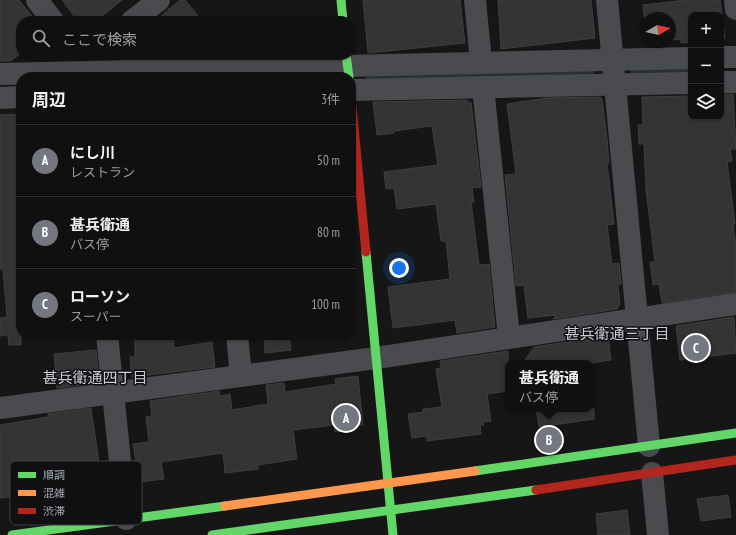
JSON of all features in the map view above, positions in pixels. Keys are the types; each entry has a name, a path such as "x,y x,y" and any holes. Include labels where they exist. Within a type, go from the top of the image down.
{"street":[{"path":"37,0 49,16"},
{"path":"138,16 159,0"},
{"path":"341,0 343,16"},
{"path":"475,0 481,62"},
{"path":"607,0 649,446"},
{"path":"735,0 736,10"},
{"path":"724,57 736,57"},
{"path":"356,73 483,87 614,72 688,59"},
{"path":"17,72 83,64 348,72 481,62 614,72 688,83"},
{"path":"0,74 16,72"},
{"path":"724,82 736,82"},
{"path":"483,87 509,337"},
{"path":"0,98 16,97"},
{"path":"356,149 393,535"},
{"path":"0,408 376,358 736,304"},
{"path":"108,340 120,461"},
{"path":"237,340 241,376"},
{"path":"142,517 389,484 736,433"},
{"path":"212,535 391,511 736,460"},
{"path":"652,473 658,535"},
{"path":"12,535 83,525"}],"shaded area":[{"path":"688,64 688,73 630,75 630,66"},
{"path":"594,67 594,76 366,81 365,72"}],"building":[{"path":"0,0 19,0 32,16 16,16 16,57 11,61 0,61"},
{"path":"62,0 122,0 102,16 74,16"},
{"path":"180,0 185,0 198,16 161,16"},
{"path":"363,0 460,0 465,43 368,53"},
{"path":"498,0 591,0 595,38 501,49"},
{"path":"686,0 720,0 722,12 688,12 688,42 681,43 681,39 676,39 676,12 644,12 643,5"},
{"path":"724,94 733,94 736,149 730,149 732,161 727,162 735,224 733,224 736,246 736,292 662,303 659,284 653,285 650,262 655,262 646,190 644,144 639,144 638,125 643,125 642,97 688,96 688,120 724,120"},
{"path":"600,97 602,99 607,139 609,163 607,163 614,224 607,225 612,264 619,263 621,284 618,284 620,304 617,309 553,319 556,315 528,318 524,285 516,286 505,175 516,174 507,104 547,98"},
{"path":"467,100 468,103 471,102 481,187 472,188 474,202 471,202 479,265 489,264 495,327 457,333 455,320 393,328 388,287 450,279 446,241 441,241 436,204 397,209 394,188 386,189 384,172 438,165 432,126 393,131 394,133 377,135 373,102"},
{"path":"16,114 16,340 21,340 21,345 9,345 8,335 0,336 0,318 7,317 3,269 0,269 0,115"},
{"path":"734,317 736,353 680,360 676,326"},
{"path":"608,336 611,360 593,363 593,360 525,360 534,347"},
{"path":"135,340 173,340 174,348 212,342 215,367 132,377 130,357 135,357"},
{"path":"264,340 290,340 291,350 265,353"},
{"path":"96,350 99,379 96,383 57,388 54,354"},
{"path":"508,351 508,360 505,360 505,391 487,394 491,421 483,422 484,425 480,425 481,434 427,441 427,436 412,438 408,414 423,412 423,409 442,407 436,369 441,368 440,361"},
{"path":"358,376 363,425 351,426 352,430 335,432 334,425 293,430 297,459 258,465 258,469 225,473 223,453 161,462 164,479 142,482 142,461 136,461 133,444 149,442 146,417 152,416 150,401 219,391 220,396 230,394 232,410 268,404 266,385 284,383 285,392 336,384 335,379"},
{"path":"91,408 99,461 10,461 10,497 0,498 0,425 48,417 48,414"},
{"path":"594,409 594,419 539,427 536,412 593,412"},
{"path":"728,495 731,517 701,521 697,499"},
{"path":"627,510 630,535 598,535 596,514"}],"traffic: fast":[{"path":"341,0 343,16"},
{"path":"347,60 348,72"},
{"path":"366,252 393,535"},
{"path":"475,471 736,433"},
{"path":"212,535 536,490"},
{"path":"142,517 225,506"},
{"path":"12,535 85,525"}],"traffic: slow":[{"path":"225,506 475,471"}],"traffic: jam":[{"path":"356,149 366,252"},
{"path":"536,490 736,460"}],"place":[{"name":"ローソン","path":"696,348"},
{"name":"にし川","path":"346,418"},
{"name":"甚兵衛通","path":"549,440"}],"district":[{"name":"甚兵衛通三丁目","path":"617,333"},
{"name":"甚兵衛通四丁目","path":"95,377"}]}
